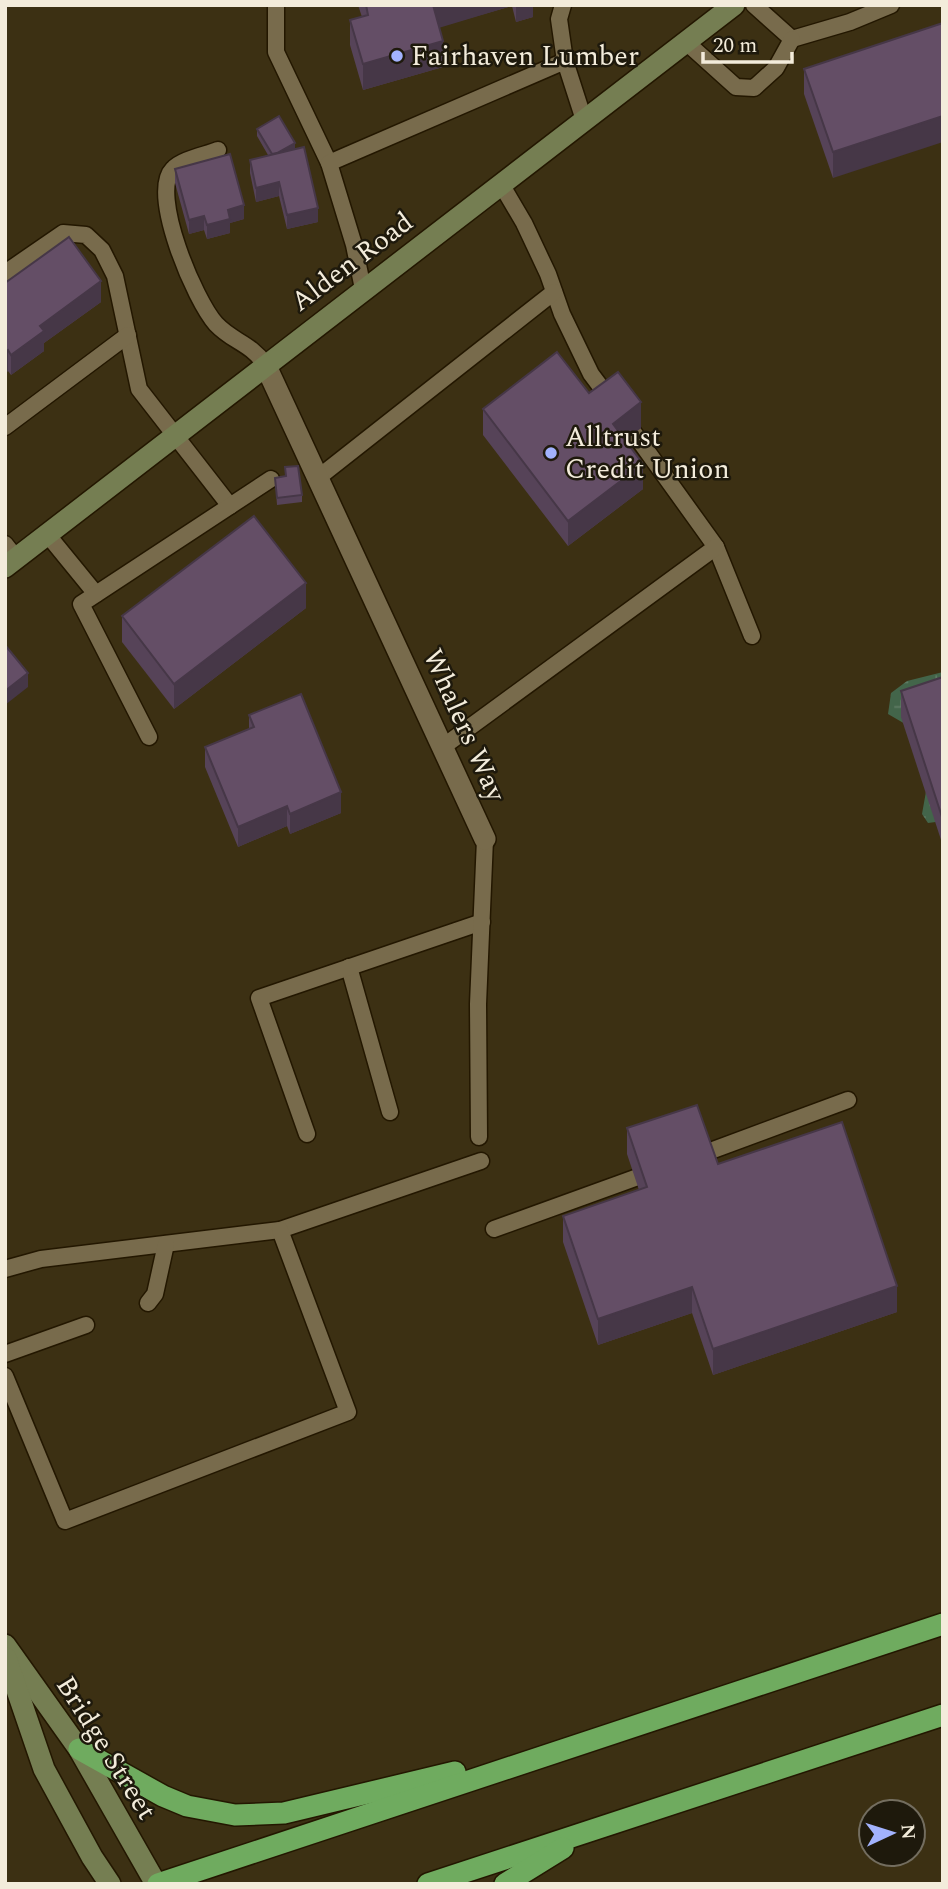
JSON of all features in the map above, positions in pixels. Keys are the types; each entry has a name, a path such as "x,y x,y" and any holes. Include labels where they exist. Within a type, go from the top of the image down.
{"highway":[{"path":"157,1884 943,1624"},
{"path":"428,1884 943,1715"},
{"path":"79,1749 142,1787 187,1805 212,1812 257,1816 586,1741"},
{"path":"505,1884 594,1830"}],"main road":[{"name":"Alden Road","path":"9,556 47,534 734,5"},
{"name":"Bridge Street","path":"5,1645 79,1749 157,1884"},
{"name":"Bridge Street","path":"5,1656 44,1769 92,1857 110,1884"}],"street":[{"name":"Whalers Way","path":"265,364 320,477 485,839"}],"lane":[{"path":"276,5 276,52 329,163 354,245 363,289"},
{"path":"563,5 559,19 565,61 584,120"},
{"path":"754,5 792,39"},
{"path":"686,42 736,87 754,88 776,68 792,39 850,22 891,5"},
{"path":"329,163 565,61"},
{"path":"218,150 174,168 166,181 164,202 192,284 214,323 233,339 253,348 265,364"},
{"path":"501,184 524,223 592,374 612,402"},
{"path":"5,273 62,233 86,235 102,250 115,276 139,390 230,506"},
{"path":"320,477 554,292"},
{"path":"5,427 128,335"},
{"path":"634,433 716,547 752,636"},
{"path":"149,737 80,604 271,479"},
{"path":"47,534 96,594"},
{"path":"444,746 716,547"},
{"name":"Whalers Way","path":"479,1137 478,1004 485,839"},
{"path":"307,1134 258,998 482,922"},
{"path":"349,967 390,1112"},
{"path":"705,1153 848,1100"},
{"path":"5,1269 41,1259 280,1230 481,1161"},
{"path":"494,1229 635,1178"},
{"path":"5,1376 65,1521 348,1412 280,1230"},
{"path":"148,1303 155,1294 166,1244"},
{"path":"5,1354 86,1325"}],"green space":[{"path":"943,672 943,821 928,823 922,814 930,769 919,732 888,714 891,693 907,681"}],"building":[{"path":"366,5 433,5 443,41 363,64 350,20 368,15"},
{"path":"943,23 943,116 833,152 804,69"},
{"path":"279,116 295,143 272,154 257,129"},
{"path":"304,147 318,208 287,215 279,182 256,188 250,160"},
{"path":"230,154 244,205 228,210 230,219 207,225 204,216 189,220 175,169"},
{"path":"69,237 101,281 40,326 44,331 11,355 8,350 5,353 5,283"},
{"path":"557,352 589,393 618,372 641,402 613,424 643,464 568,521 483,409"},
{"path":"298,466 302,495 277,498 275,478 286,476 285,467"},
{"path":"254,516 306,583 174,684 122,616"},
{"path":"5,645 28,673 5,691"},
{"path":"943,677 943,820 901,691"},
{"path":"301,694 341,792 290,814 287,806 238,827 205,747 254,727 249,715"},
{"path":"697,1105 718,1164 842,1122 897,1286 713,1349 692,1287 598,1319 563,1216 647,1187 627,1128"}],"place":[{"name":"Fairhaven Lumber","path":"397,56"},
{"name":"Alltrust Credit Union","path":"551,453"}]}
